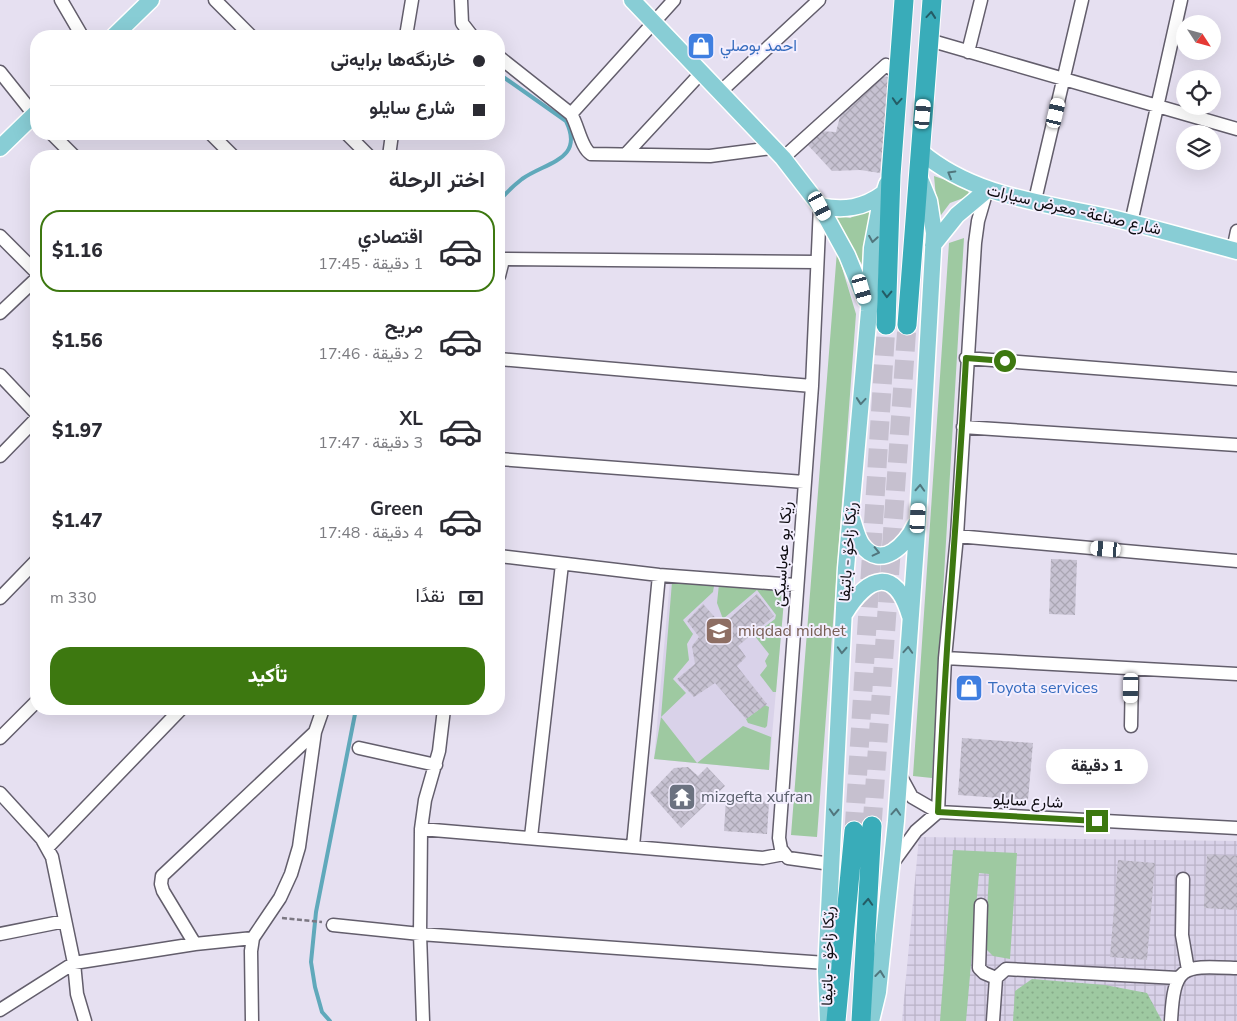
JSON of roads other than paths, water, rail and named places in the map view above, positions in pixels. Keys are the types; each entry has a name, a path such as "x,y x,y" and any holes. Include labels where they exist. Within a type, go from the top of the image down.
{"highway":[{"name":"رێکا زاخۆ - باتیفا","path":"886,325 892,70 900,52 904,0"},
{"path":"907,325 932,0"},
{"path":"862,1021 872,826"},
{"name":"رێکا زاخۆ - باتیفا","path":"836,1021 854,831"}],"main road":[{"path":"121,30 151,0"},
{"path":"632,0 777,153 820,206 854,270 869,312"},
{"path":"0,148 30,120"},
{"name":"شارع صناعة- معرض سيارات","path":"920,151 951,174 987,190 1131,222 1235,251"},
{"path":"871,1021 878,998 891,866 918,518 933,245 932,215 918,174"},
{"path":"820,206 852,208 869,202 888,184"},
{"name":"رێکا زاخۆ - باتیفا","path":"828,1021 826,963 851,515 869,312 872,248 888,184"},
{"path":"933,245 957,215 987,190"},
{"path":"851,515 864,547 868,551 883,555 898,550 906,542 918,518"},
{"path":"844,614 865,586 881,582 895,588 906,602 911,618"}],"street":[{"path":"61,0 78,30"},
{"path":"215,0 245,30"},
{"path":"407,30 412,0"},
{"path":"462,0 462,23 467,30"},
{"path":"571,114 652,22 674,0"},
{"path":"719,93 819,0"},
{"path":"968,52 981,0"},
{"path":"1035,200 1082,0"},
{"path":"1131,222 1181,0"},
{"path":"929,40 1237,129"},
{"path":"505,62 571,114 587,151 596,154 710,156 777,153 892,70"},
{"path":"0,72 30,109"},
{"path":"626,154 701,74"},
{"path":"58,140 68,150"},
{"path":"218,140 227,150"},
{"path":"353,140 363,150"},
{"path":"891,866 916,831 938,812 945,658 957,536 966,358 975,237 987,190"},
{"name":"رێكا بو عه‌باسيكێ","path":"784,854 779,838 812,386 816,262 820,206"},
{"path":"1235,251 1237,231"},
{"path":"0,236 30,266"},
{"path":"505,260 816,262"},
{"path":"0,313 30,285"},
{"path":"966,358 1237,379"},
{"path":"505,360 812,386"},
{"path":"0,375 30,407"},
{"path":"0,456 30,425"},
{"path":"963,427 1237,444"},
{"path":"505,459 804,482"},
{"path":"957,536 1237,560"},
{"path":"505,557 659,575 796,585"},
{"path":"531,837 562,564"},
{"path":"0,598 30,567"},
{"path":"633,846 659,575"},
{"path":"945,658 1132,670 1237,674"},
{"path":"1131,726 1132,670"},
{"path":"0,738 30,708"},
{"path":"48,847 175,715"},
{"path":"252,1021 251,951 253,938 280,898 291,874 299,847 315,732 321,715"},
{"path":"423,1021 420,934 421,829 425,800 436,765 443,715"},
{"path":"195,944 163,891 161,884 162,876 315,732"},
{"path":"359,748 436,765"},
{"name":"شارع سايلو","path":"899,772 912,797 938,812 1237,828"},
{"path":"0,793 48,847 74,963 77,994 85,1021"},
{"path":"421,829 764,858 784,854 794,860 831,864"},
{"path":"1183,879 1183,974"},
{"path":"982,905 980,968 984,974 996,978"},
{"path":"0,934 65,921"},
{"path":"328,924 420,934 826,963"},
{"path":"0,1010 74,963 195,944 253,938"},
{"path":"1171,1021 1172,991 1183,974 1198,966 1237,968"},
{"path":"993,1021 996,978 1002,971 1010,969 1183,974"}],"waterway":[{"path":"505,78 566,121 571,134 571,144 567,152 560,158 522,179 505,195"},
{"path":"330,1021 322,1012 311,962 316,912 355,715"}],"tunnel":[{"path":"854,831 886,325"},
{"path":"872,826 907,325"}],"place":[{"name":"احمد بوصلي","path":"701,46"},
{"name":"miqdad midhet","path":"719,631"},
{"name":"Toyota services","path":"969,688"},
{"name":"mizgefta xufran","path":"682,797"}]}
